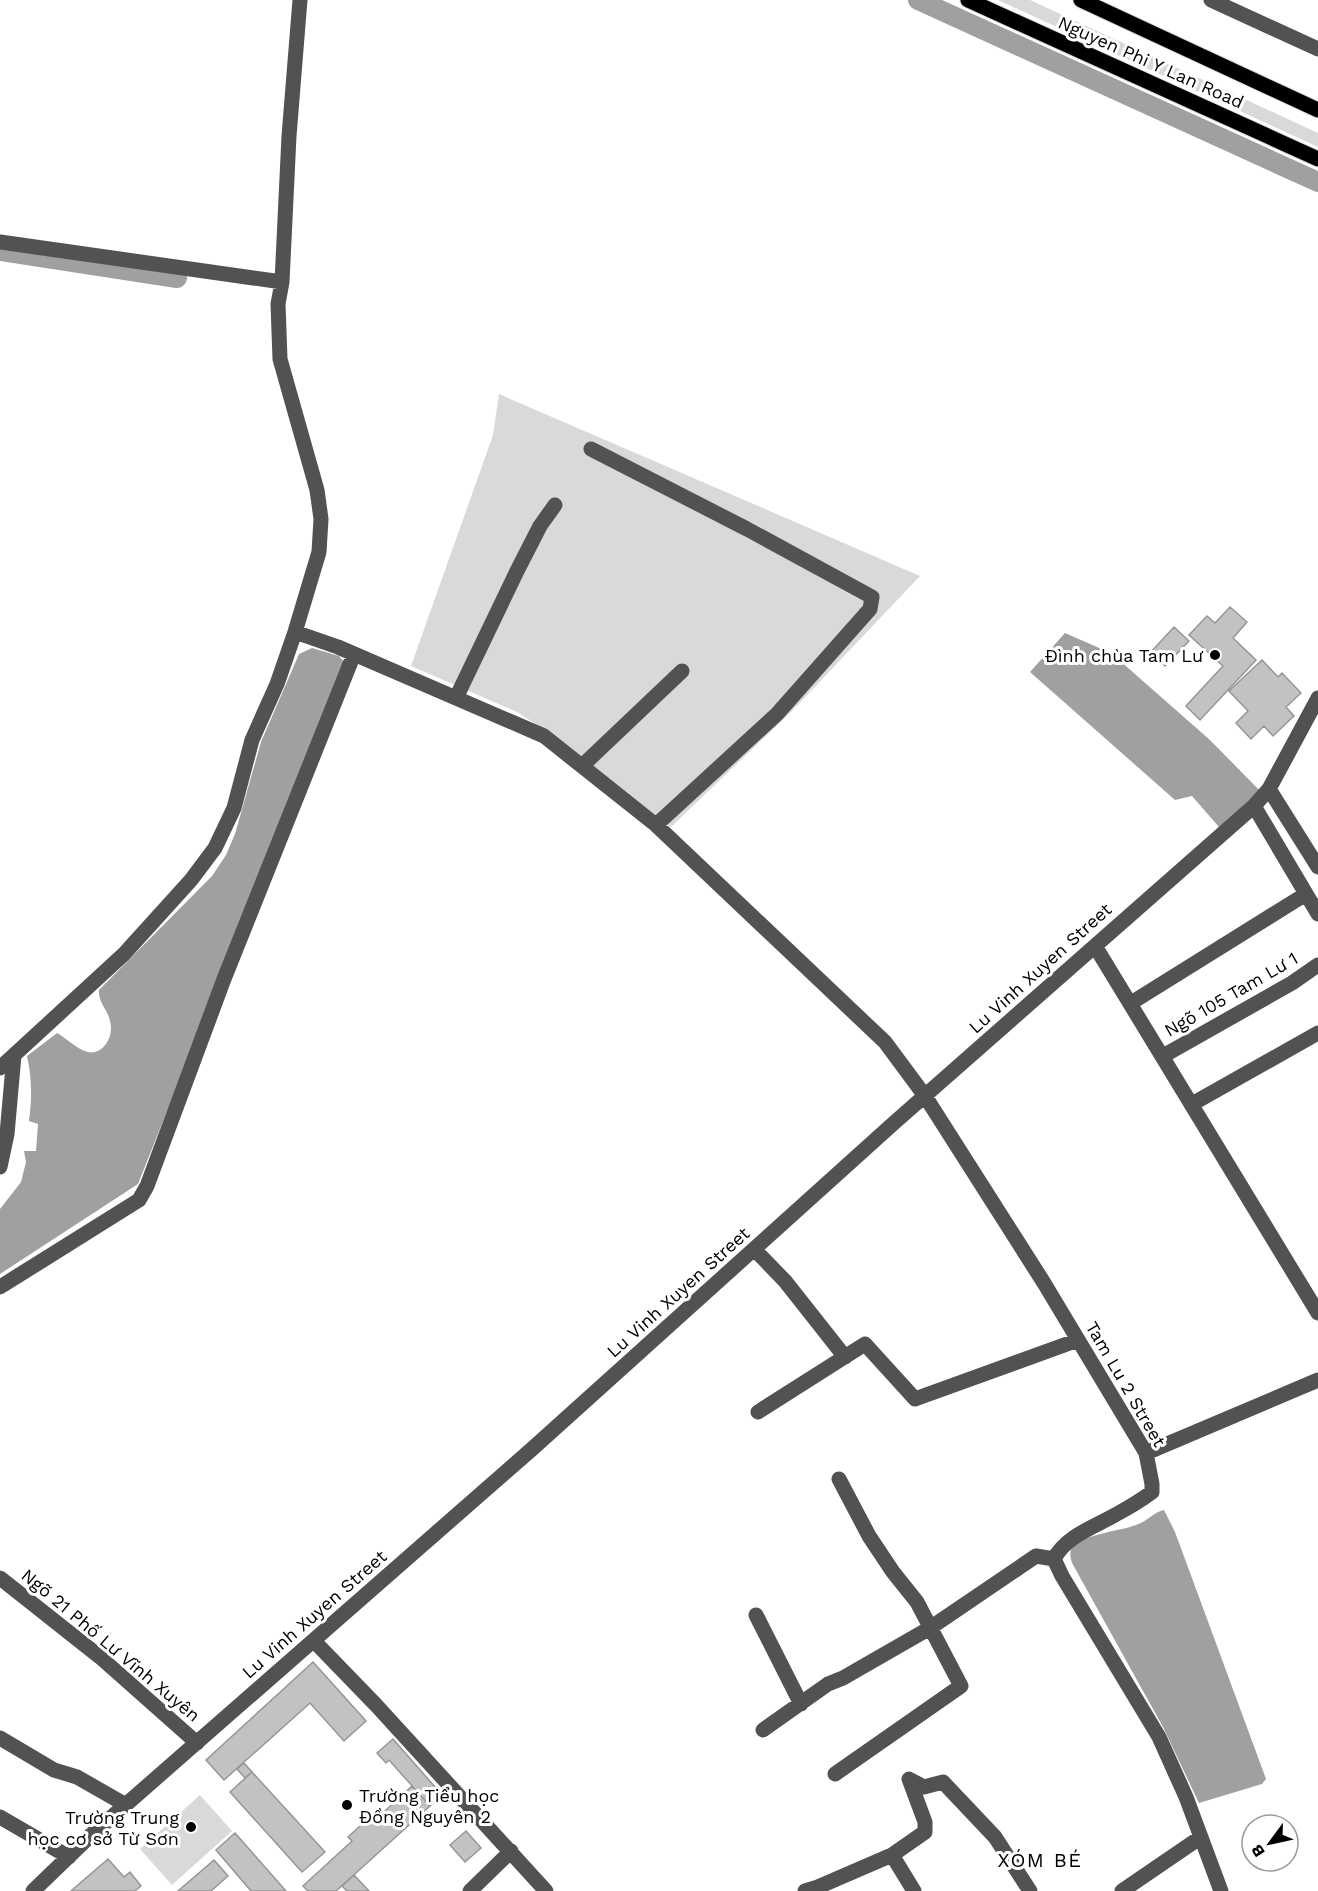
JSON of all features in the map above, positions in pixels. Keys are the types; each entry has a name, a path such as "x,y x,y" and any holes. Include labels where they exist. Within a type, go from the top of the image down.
{"main road":[{"name":"Nguyen Phi Y Lan Road","path":"968,0 1318,159"},
{"name":"Nguyen Phi Y Lan Road","path":"1081,0 1318,110"}],"street":[{"path":"0,1068 124,954 191,880 215,848 234,808 252,740 277,684 319,552 321,519 317,490 280,359 278,304 282,282 289,136 300,0"},
{"path":"1210,0 1318,49"},
{"path":"0,242 282,282"},
{"path":"591,449 747,529 872,597 870,609 777,714 656,825"},
{"path":"456,698 517,570 540,526 555,505"},
{"name":"Tam Lu 2 Street","path":"295,632 338,647 544,736 656,825 885,1042 925,1096 1044,1283 1146,1453 1152,1492 1082,1532 1059,1550 1054,1559"},
{"path":"0,1287 139,1200 147,1186 224,979 354,654"},
{"path":"582,766 682,671"},
{"name":"Lu Vinh Xuyen Street","path":"33,1891 126,1805 532,1449 925,1096 1254,806 1269,789 1318,698"},
{"path":"1269,789 1318,867"},
{"path":"1254,806 1318,914"},
{"path":"1131,1003 1306,894"},
{"path":"1095,946 1318,1313"},
{"name":"Ngõ 105 Tam Lư 1","path":"1163,1056 1292,983 1318,965"},
{"path":"1192,1104 1318,1033"},
{"path":"0,1167 8,1134 14,1055"},
{"path":"754,1249 785,1281 845,1357"},
{"path":"758,1412 865,1344 915,1400 1078,1340"},
{"path":"1146,1453 1318,1380"},
{"path":"835,1774 961,1686 917,1602 892,1572 869,1536 839,1479"},
{"path":"763,1730 828,1684 843,1678 930,1628 1036,1556 1054,1559 1159,1737 1221,1891"},
{"name":"Ngõ 21 Phố Lư Vĩnh Xuyên","path":"0,1578 100,1657 197,1743"},
{"path":"756,1615 801,1704"},
{"path":"314,1641 376,1705 546,1891"},
{"path":"0,1738 54,1770 77,1777 126,1805"},
{"path":"805,1891 892,1855 925,1832 925,1822 909,1779 924,1787 943,1782 995,1837 1030,1891"},
{"path":"0,1817 69,1857"},
{"path":"1122,1891 1201,1837"},
{"path":"470,1891 511,1851"},
{"path":"892,1855 914,1891"}],"shaded area":[{"path":"998,0 1030,0 1318,133 1318,147"},
{"path":"499,394 920,576 792,711 671,827 559,739 517,712 411,666 493,435"},
{"path":"1065,633 1106,651 1119,660 1210,740 1263,794 1219,827 1192,796 1175,800 1030,672"},
{"path":"312,648 339,656 345,663 138,1184 0,1274 0,1209 21,1182 26,1162 24,1151 36,1151 38,1124 29,1121 31,1088 27,1056 57,1033 87,1052 100,1050 106,1044 110,1036 111,1024 100,999 99,990 212,876 226,855 235,834 261,742 299,654"},
{"path":"1164,1510 1175,1532 1266,1779 1262,1784 1199,1803 1163,1727 1070,1556 1072,1547 1080,1541 1136,1525"},
{"path":"200,1795 232,1831 172,1885 140,1849"}],"building":[{"path":"1230,607 1247,622 1233,638 1256,660 1200,720 1186,706 1223,666 1189,635 1207,616 1215,623"},
{"path":"1174,627 1189,641 1165,666 1151,652"},
{"path":"1262,660 1278,677 1282,673 1301,693 1286,707 1294,716 1273,736 1264,726 1251,739 1236,723 1248,711 1229,691"},
{"path":"313,1662 366,1721 344,1741 310,1703 224,1780 206,1760"},
{"path":"393,1739 442,1795 430,1806 389,1760 386,1763 377,1753"},
{"path":"244,1763 252,1772 245,1778 237,1769"},
{"path":"252,1772 325,1852 302,1872 230,1792"},
{"path":"412,1786 430,1806 336,1891 308,1891 303,1886 352,1841 348,1837 370,1817 374,1821"},
{"path":"466,1831 481,1848 465,1862 450,1845"},
{"path":"235,1833 286,1891 251,1891 216,1850"},
{"path":"108,1859 124,1877 130,1872 141,1886 135,1891 71,1891"},
{"path":"214,1860 228,1876 211,1891 178,1891"},
{"path":"354,1875 369,1891 347,1891 342,1886"}],"waterway":[{"path":"918,0 1318,182"},
{"path":"0,251 177,278"}],"place":[{"name":"Đình chùa Tam Lư","path":"1215,655"},
{"name":"Trường Tiểu học Đồng Nguyên 2","path":"347,1805"},
{"name":"Trường Trung học cơ sở Từ Sơn","path":"191,1827"}],"district":[{"name":"XÓM BÉ","path":"1040,1860"}]}
